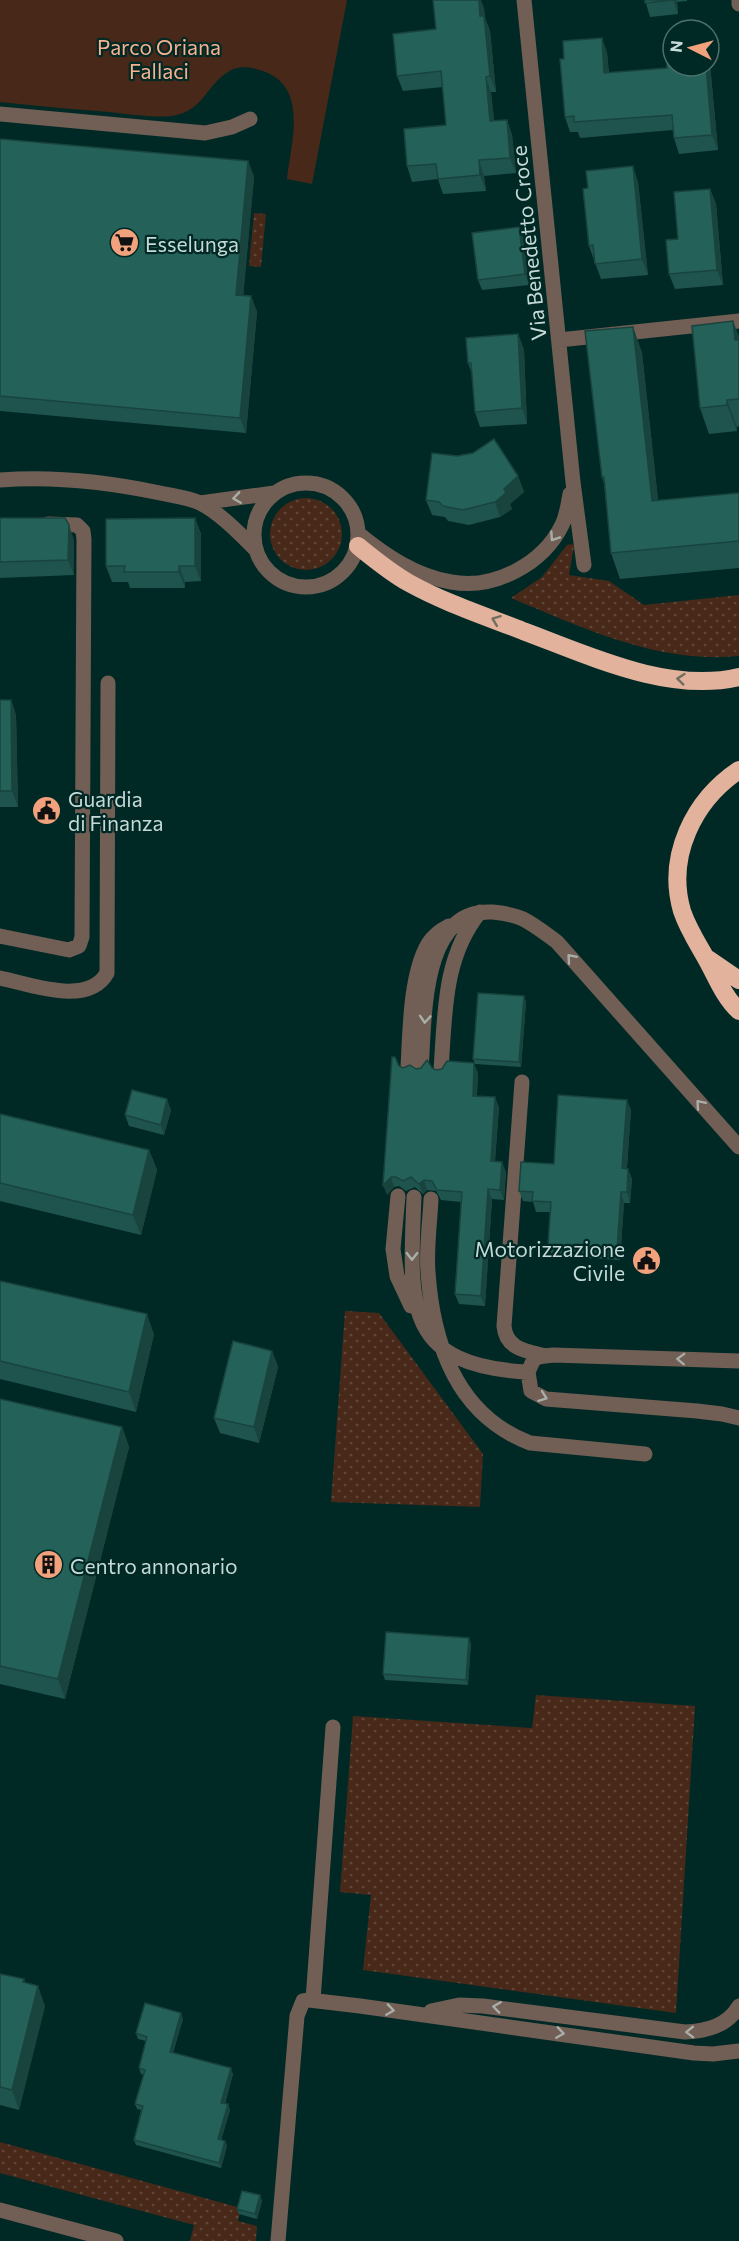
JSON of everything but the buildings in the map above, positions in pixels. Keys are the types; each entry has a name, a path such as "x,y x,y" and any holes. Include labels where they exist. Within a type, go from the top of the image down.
{"highway":[{"path":"358,540 391,572 410,583 470,610 609,664 666,677 700,681 739,677"},
{"path":"739,770 707,797 687,831 681,850 678,883 681,904 689,928 724,994 739,1011"},
{"path":"706,957 739,980"}],"street":[{"name":"Via Benedetto Croce","path":"524,0 573,482 584,566"},
{"path":"0,114 205,133 232,127 250,118"},
{"path":"559,340 739,321"},
{"path":"0,480 45,479 107,484 200,503 274,493"},
{"path":"200,503 256,550 264,566 277,578 293,586 311,587 328,583 343,572 354,558 358,540 357,522 344,498 329,487 305,482 289,485 274,493 265,503 255,522 256,550"},
{"name":"Via Benedetto Croce","path":"358,540 412,569 450,582 477,583 506,575 523,567 547,547 563,524 573,482"},
{"path":"0,936 69,950 79,946 82,937 84,539 83,531 77,525 34,524"},
{"path":"0,978 71,991 95,986 107,973 108,683"},
{"path":"441,1070 448,982 458,946 467,927 480,912"},
{"path":"415,1068 429,975 434,957 450,928 462,918 480,912 503,913 522,919 557,942 739,1148"},
{"path":"522,1082 504,1326 505,1334 513,1346 545,1356 739,1361"},
{"path":"398,1196 393,1249 397,1276 425,1331 441,1347 465,1361 501,1371 528,1372"},
{"path":"414,1197 411,1262 414,1299 425,1331"},
{"path":"431,1199 428,1270 433,1316 441,1347 464,1392 473,1404 513,1436 546,1446 645,1454"},
{"path":"545,1356 533,1361 528,1372 531,1391 546,1399 697,1411 739,1418"},
{"path":"313,2000 333,1727"},
{"path":"278,2241 297,2016 303,2001 313,2000 360,2006 694,2053 713,2054 739,2051"},
{"path":"419,2014 459,2005 472,2005 692,2032 723,2023 739,2006"},
{"path":"0,2210 116,2241"}],"green space":[{"name":"Parco Oriana Fallaci","path":"0,0 347,0 312,184 287,179 293,133 292,102 287,89 277,79 263,71 245,67 236,68 221,77 191,109 172,116 0,102"},
{"path":"254,213 266,214 261,267 249,266"},
{"path":"313,498 332,508 340,520 342,534 340,548 332,560 320,568 299,570 280,560 272,548 270,527 280,508 292,500"},
{"path":"567,545 574,546 569,575 609,581 644,605 739,595 739,656 679,655 650,649 593,632 511,598 542,577"},
{"path":"345,1311 379,1313 483,1454 480,1507 331,1502"},
{"path":"536,1695 695,1706 676,2013 363,1970 371,1895 340,1892 353,1716 532,1728"},
{"path":"0,2142 241,2208 238,2221 257,2226 256,2241 190,2241 194,2225 0,2173"}],"place":[{"name":"Esselunga","path":"124,243"},
{"name":"Guardia di Finanza","path":"47,810"},
{"name":"Motorizzazione Civile","path":"646,1260"},
{"name":"Centro annonario","path":"49,1565"}]}
